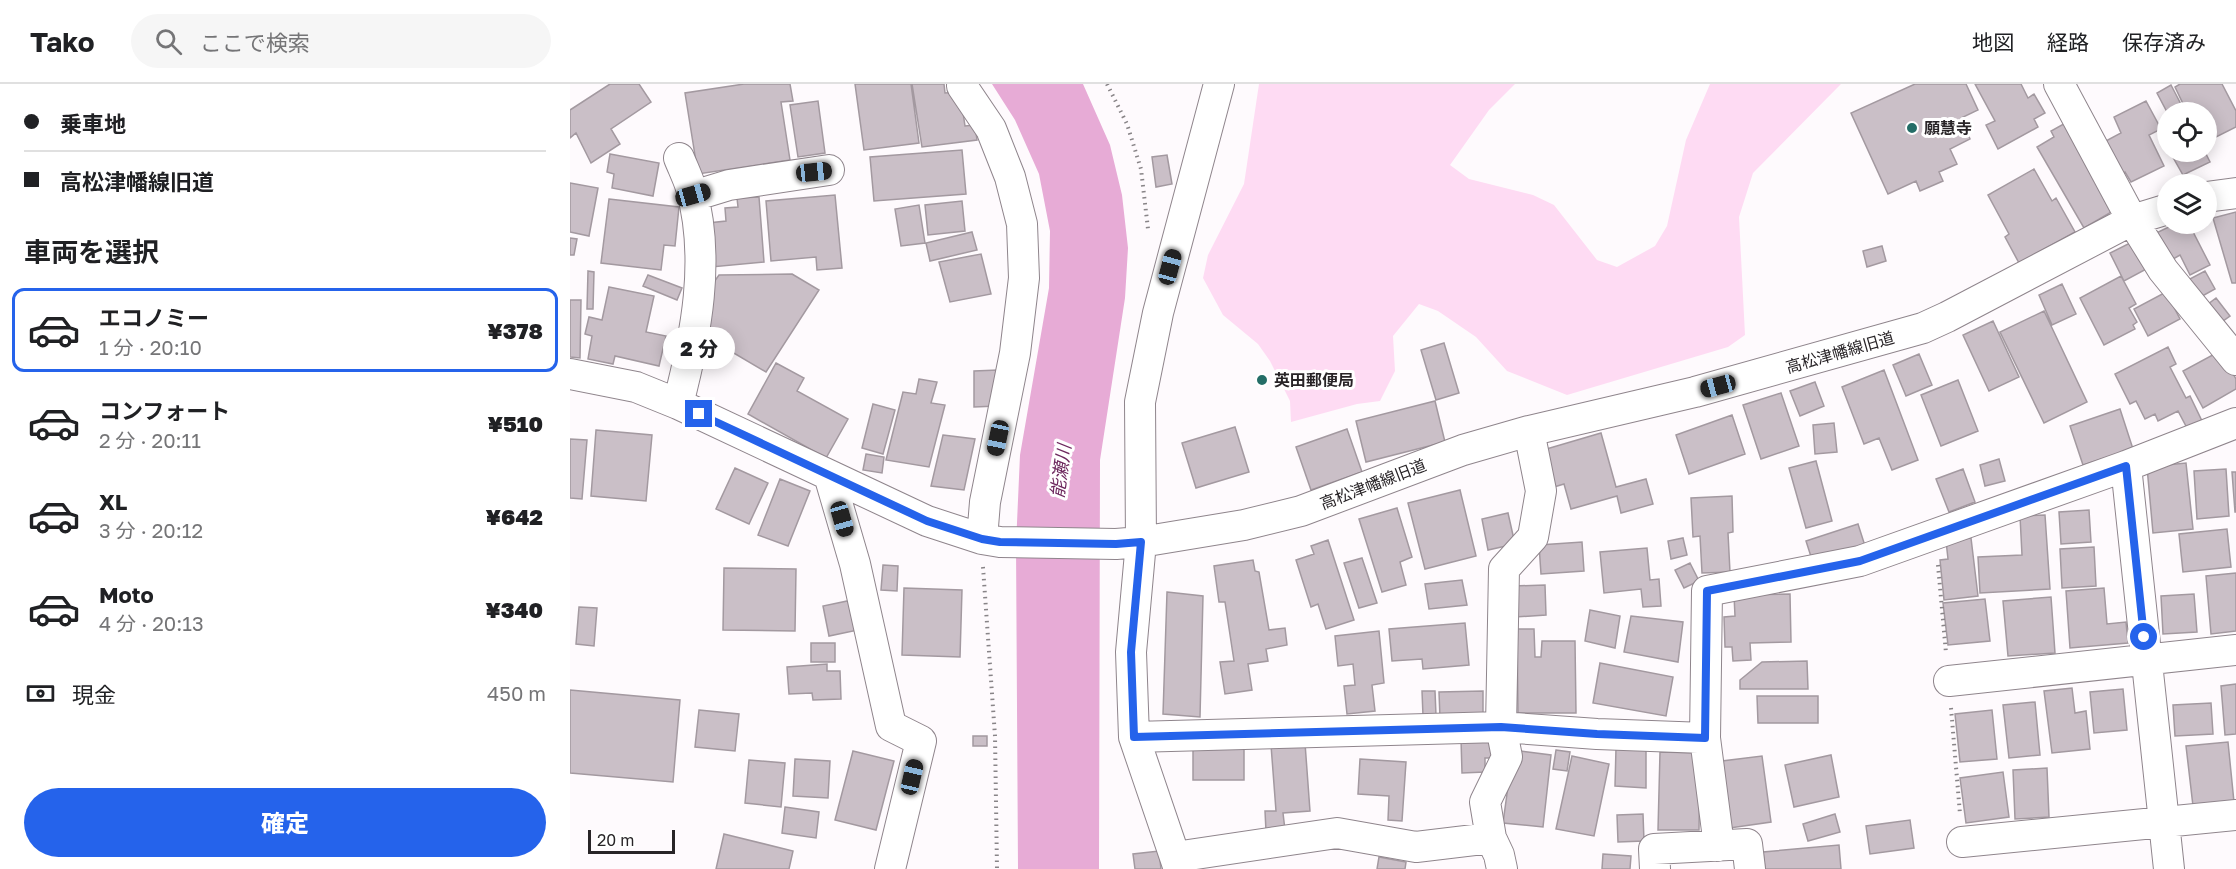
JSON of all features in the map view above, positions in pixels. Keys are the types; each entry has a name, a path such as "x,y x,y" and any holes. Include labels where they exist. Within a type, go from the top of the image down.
{"street":[{"path":"1219,84 1158,313 1140,402 1128,543 1134,737 1177,863 1337,833 1416,847 1491,838"},
{"path":"2059,84 2132,220 2163,270 2236,360"},
{"path":"962,86 991,129 1010,177 1022,224 1024,278 1015,353 985,502 991,540"},
{"path":"678,404 691,355 701,263 693,195 679,158"},
{"path":"693,195 729,185 829,170"},
{"path":"2217,196 2236,193"},
{"name":"高松津幡線旧道","path":"570,374 636,387 678,404 927,521 991,540 1128,543 1244,525 1301,511 1463,450 1529,431 1695,392 1923,328 2132,220 2157,212"},
{"path":"1719,846 1705,738 1707,591 1860,561 2126,466 2236,423"},
{"path":"1502,869 1499,855 1491,838 1485,802 1507,757 1501,727 1504,569 1533,537 1542,491 1529,431"},
{"path":"2126,466 2169,869"},
{"path":"829,475 855,564 891,726 921,741 890,869"},
{"path":"1949,681 2236,650"},
{"path":"1134,737 1501,727 1597,734 1705,738"},
{"path":"1962,842 2236,815"},
{"path":"1655,869 1654,849 1747,844 1750,869"}],"path":[{"path":"1107,84 1127,124 1141,169 1149,238"},
{"path":"991,540 997,869"}],"shaded area":[{"path":"1259,84 1515,84 1489,110 1450,165 1469,179 1533,195 1554,205 1597,260 1617,267 1655,246 1667,226 1686,140 1710,84 1841,84 1753,173 1739,217 1745,335 1728,347 1567,395 1507,371 1476,337 1438,311 1419,304 1393,336 1395,371 1380,401 1357,404 1291,422 1290,401 1270,361 1258,344 1223,315 1203,278 1208,255 1244,184"}],"water":[{"name":"能瀬川","path":"992,84 1083,84 1110,145 1122,195 1128,248 1125,298 1100,460 1099,869 1018,869 1016,545 1020,455 1049,288 1050,231 1039,174 1015,120"}],"building":[{"path":"610,84 639,84 651,102 611,129 620,144 591,163 576,133 570,138 570,110"},
{"path":"744,84 790,84 793,101 781,102 790,160 698,174 685,93"},
{"path":"855,84 911,84 919,143 864,150"},
{"path":"912,84 944,84 945,93 960,92 965,126 975,125 977,140 922,147"},
{"name":"願慧寺","path":"1915,84 1966,84 1978,110 1961,118 1970,139 1950,149 1957,164 1939,172 1943,181 1920,191 1916,181 1888,194 1851,113"},
{"path":"1975,84 2021,84 2028,98 2034,94 2045,113 2034,119 2038,127 1998,149 1986,125 1995,121"},
{"path":"2180,84 2222,84 2236,111 2236,127 2217,136 2217,102 2182,102 2175,87"},
{"path":"2171,85 2180,102 2162,102 2157,93"},
{"path":"818,101 825,153 798,157 790,105"},
{"path":"2146,101 2157,122 2157,131 2149,135 2157,152 2157,162 2162,162 2164,166 2131,182 2125,172 2118,176 2102,143 2121,133 2114,117"},
{"path":"2069,121 2120,207 2084,228 2037,147 2054,137 2051,131"},
{"path":"962,150 966,194 874,201 870,157"},
{"path":"610,154 659,163 653,196 612,188 614,174 607,172"},
{"path":"1167,155 1172,184 1156,187 1152,157"},
{"path":"2176,162 2210,162 2185,174 2182,174"},
{"path":"2034,169 2052,201 2056,198 2075,232 2019,263 2005,237 2009,234 1988,195"},
{"path":"570,183 598,188 589,236 570,232"},
{"path":"835,195 842,268 817,270 816,257 771,261 766,201"},
{"path":"759,197 764,262 711,267 708,223 726,221 725,208 738,207 737,198"},
{"path":"609,199 679,207 675,246 664,245 661,270 601,263"},
{"path":"962,201 965,231 928,235 925,205"},
{"path":"919,205 925,243 901,246 895,209"},
{"path":"2236,212 2236,283 2232,283 2217,232 2217,217"},
{"path":"972,232 977,250 930,261 926,243"},
{"path":"2154,234 2194,234 2210,265 2190,275 2180,255 2168,262"},
{"path":"570,238 577,239 574,255 570,255"},
{"path":"2138,239 2152,266 2124,281 2110,253"},
{"path":"1882,246 1886,261 1867,267 1863,251"},
{"path":"981,254 991,294 950,302 939,262"},
{"path":"588,271 594,272 593,309 587,309"},
{"path":"2205,271 2215,289 2197,299 2186,281"},
{"path":"792,274 819,290 766,372 705,336 714,282 719,275"},
{"path":"648,275 682,288 677,300 643,286"},
{"path":"2121,276 2136,304 2129,308 2137,322 2133,325 2135,329 2104,345 2080,298"},
{"path":"2062,284 2076,314 2052,325 2039,295"},
{"path":"609,287 654,296 646,332 666,336 659,366 615,356 613,364 588,359 592,336 585,334 589,317 602,320"},
{"path":"2166,292 2180,319 2148,336 2134,309"},
{"path":"2216,298 2230,316 2216,326 2203,308"},
{"path":"570,300 581,300 580,358 570,357"},
{"path":"2044,311 2087,402 2044,423 2000,332"},
{"path":"1993,321 2019,377 1989,391 1963,335"},
{"path":"1444,343 1459,393 1436,400 1421,350"},
{"path":"2168,347 2176,364 2170,367 2186,398 2190,396 2202,421 2187,428 2178,411 2158,421 2155,414 2145,419 2136,401 2130,404 2115,374"},
{"path":"2220,351 2236,379 2236,389 2203,408 2183,371"},
{"path":"1919,354 1932,385 1906,396 1893,365"},
{"path":"776,363 804,378 797,391 848,419 826,458 748,414"},
{"path":"998,370 997,406 974,407 974,371"},
{"path":"1884,370 1918,460 1892,470 1879,438 1864,444 1842,387"},
{"path":"919,379 937,382 931,403 945,405 929,467 886,460 903,392 916,394"},
{"path":"1958,380 1978,431 1941,446 1921,395"},
{"path":"1815,382 1824,406 1800,416 1790,391"},
{"path":"1781,393 1799,446 1761,459 1743,405"},
{"path":"1435,401 1445,442 1366,462 1356,421"},
{"path":"873,404 895,410 883,454 862,448"},
{"path":"2120,409 2133,449 2083,465 2070,426"},
{"path":"1732,415 1745,454 1689,474 1676,435"},
{"path":"1834,423 1837,452 1815,454 1813,425"},
{"path":"1235,427 1249,472 1196,488 1182,443"},
{"path":"1347,429 1362,472 1311,490 1296,447"},
{"path":"596,430 652,435 646,501 591,496"},
{"path":"1601,433 1616,487 1646,479 1653,504 1621,513 1617,496 1571,509 1564,484 1554,487 1543,450"},
{"path":"943,435 975,439 964,490 931,486"},
{"path":"570,439 587,440 582,499 570,498"},
{"path":"866,454 884,457 882,473 863,470"},
{"path":"1999,459 2005,481 1985,486 1980,465"},
{"path":"1816,461 1832,521 1806,528 1789,468"},
{"path":"2186,463 2193,529 2153,533 2147,467"},
{"path":"735,468 768,483 749,524 716,509"},
{"path":"1963,469 1975,502 1949,512 1936,479"},
{"path":"2226,469 2229,516 2197,519 2194,471"},
{"path":"2232,472 2236,472 2236,512 2235,512"},
{"path":"780,479 810,491 788,546 758,535"},
{"path":"1460,490 1476,556 1425,569 1408,503"},
{"path":"1732,496 1733,532 1728,533 1730,572 1702,573 1700,536 1693,537 1691,498"},
{"path":"1397,508 1412,557 1400,562 1406,585 1382,592 1359,519"},
{"path":"2089,510 2091,542 2061,544 2059,512"},
{"path":"1508,513 1515,544 1488,550 1482,519"},
{"path":"2045,515 2050,589 1980,593 1978,557 2022,555 2020,516"},
{"path":"1858,524 1866,549 1814,566 1806,541"},
{"path":"2227,529 2231,567 2183,572 2179,534"},
{"path":"1683,538 1687,555 1671,559 1668,541"},
{"path":"1971,538 1978,596 1944,600 1940,560 1948,559 1946,541"},
{"path":"1328,540 1354,620 1326,629 1318,604 1311,607 1296,560 1314,554 1311,546"},
{"path":"1582,542 1584,571 1541,574 1539,545"},
{"path":"2094,547 2096,586 2062,588 2060,549"},
{"path":"1647,548 1650,580 1659,579 1661,606 1643,607 1641,589 1604,593 1600,552"},
{"path":"1362,558 1377,603 1359,608 1344,563"},
{"path":"1253,560 1255,571 1259,572 1269,630 1285,628 1287,645 1266,649 1268,661 1248,664 1252,690 1225,694 1220,662 1234,661 1225,602 1219,602 1214,566"},
{"path":"1690,563 1699,581 1684,588 1675,570"},
{"path":"883,565 898,566 897,591 881,590"},
{"path":"724,568 796,569 795,631 723,630"},
{"path":"2236,573 2236,631 2211,634 2206,576"},
{"path":"1462,580 1467,605 1429,609 1425,584"},
{"path":"1545,585 1546,615 1515,617 1514,586"},
{"path":"904,588 962,590 960,657 902,655"},
{"path":"2104,588 2107,624 2126,622 2128,643 2070,648 2066,591"},
{"path":"1167,592 1203,596 1200,717 1163,714"},
{"path":"1790,594 1791,642 1750,643 1751,660 1733,661 1732,647 1725,647 1724,617 1735,616 1734,595"},
{"path":"2194,594 2197,632 2163,634 2161,596"},
{"path":"2051,597 2055,653 2008,656 2003,601"},
{"path":"1985,599 1990,641 1948,645 1943,603"},
{"path":"852,600 858,630 829,636 823,606"},
{"path":"579,607 597,608 594,646 576,644"},
{"path":"1590,610 1620,616 1615,648 1585,641"},
{"path":"1631,616 1683,622 1678,662 1624,652"},
{"path":"1465,623 1469,665 1423,669 1422,659 1392,661 1389,629"},
{"path":"1517,629 1534,629 1535,657 1541,657 1542,641 1575,641 1576,713 1518,713"},
{"path":"1379,631 1384,683 1372,685 1375,711 1347,714 1344,686 1355,685 1353,664 1338,666 1335,636"},
{"path":"811,643 835,643 835,662 811,662"},
{"path":"1807,661 1808,689 1740,689 1740,680 1762,662"},
{"path":"1600,663 1673,677 1666,716 1593,703"},
{"path":"827,664 827,671 840,671 841,699 813,700 812,693 789,694 787,667"},
{"path":"2236,684 2236,734 2225,735 2221,686"},
{"path":"2072,688 2075,713 2086,711 2090,749 2052,753 2044,691"},
{"path":"2123,689 2127,730 2094,733 2090,692"},
{"path":"570,690 680,700 673,782 570,773"},
{"path":"1422,691 1435,691 1436,715 1423,716"},
{"path":"1483,691 1483,717 1440,718 1439,692"},
{"path":"1757,696 1818,696 1818,723 1758,723"},
{"path":"2035,702 2040,755 2009,758 2003,705"},
{"path":"2211,703 2213,734 2175,736 2173,705"},
{"path":"699,710 739,714 735,751 695,747"},
{"path":"1992,710 1997,759 1960,762 1955,714"},
{"path":"973,736 987,736 987,746 973,746"},
{"path":"1461,739 1494,739 1495,758 1485,758 1485,772 1462,773"},
{"path":"2228,742 2234,802 2193,806 2186,746"},
{"path":"1305,743 1310,811 1283,813 1285,830 1266,831 1265,811 1276,811 1271,745"},
{"path":"1244,748 1244,780 1193,780 1193,749"},
{"path":"1616,748 1646,748 1646,788 1615,786"},
{"path":"1513,750 1551,755 1543,827 1503,823"},
{"path":"1556,750 1570,752 1567,771 1553,769"},
{"path":"853,751 894,761 876,830 835,820"},
{"path":"1660,752 1700,753 1699,830 1658,830"},
{"path":"1831,755 1839,797 1794,807 1785,765"},
{"path":"1572,756 1609,764 1594,836 1556,829"},
{"path":"1762,756 1771,822 1723,829 1714,762"},
{"path":"795,759 830,761 828,798 793,796"},
{"path":"1360,759 1406,762 1402,821 1388,820 1389,796 1358,794"},
{"path":"749,760 785,763 781,807 745,803"},
{"path":"2047,768 2049,817 2015,819 2013,770"},
{"path":"2003,772 2009,817 1966,823 1960,778"},
{"path":"785,807 819,812 816,838 782,833"},
{"path":"1643,814 1644,841 1618,842 1617,815"},
{"path":"1835,814 1840,832 1808,841 1803,824"},
{"path":"1910,820 1914,848 1870,854 1866,826"},
{"path":"724,834 793,851 789,869 716,869"},
{"path":"1839,845 1841,869 1765,869 1763,852"},
{"path":"1159,851 1161,869 1135,869 1133,854"},
{"path":"1603,854 1631,856 1630,869 1602,869"},
{"path":"1379,857 1406,862 1405,869 1377,869"}],"place":[{"name":"願慧寺","path":"1912,128"},
{"name":"英田郵便局","path":"1262,380"}],"route":[{"path":"699,414 927,521 982,539 1000,542 1116,544 1141,542 1131,652 1134,737 1501,727 1597,734 1705,738 1707,591 1860,561 2126,466 2144,637"}]}
